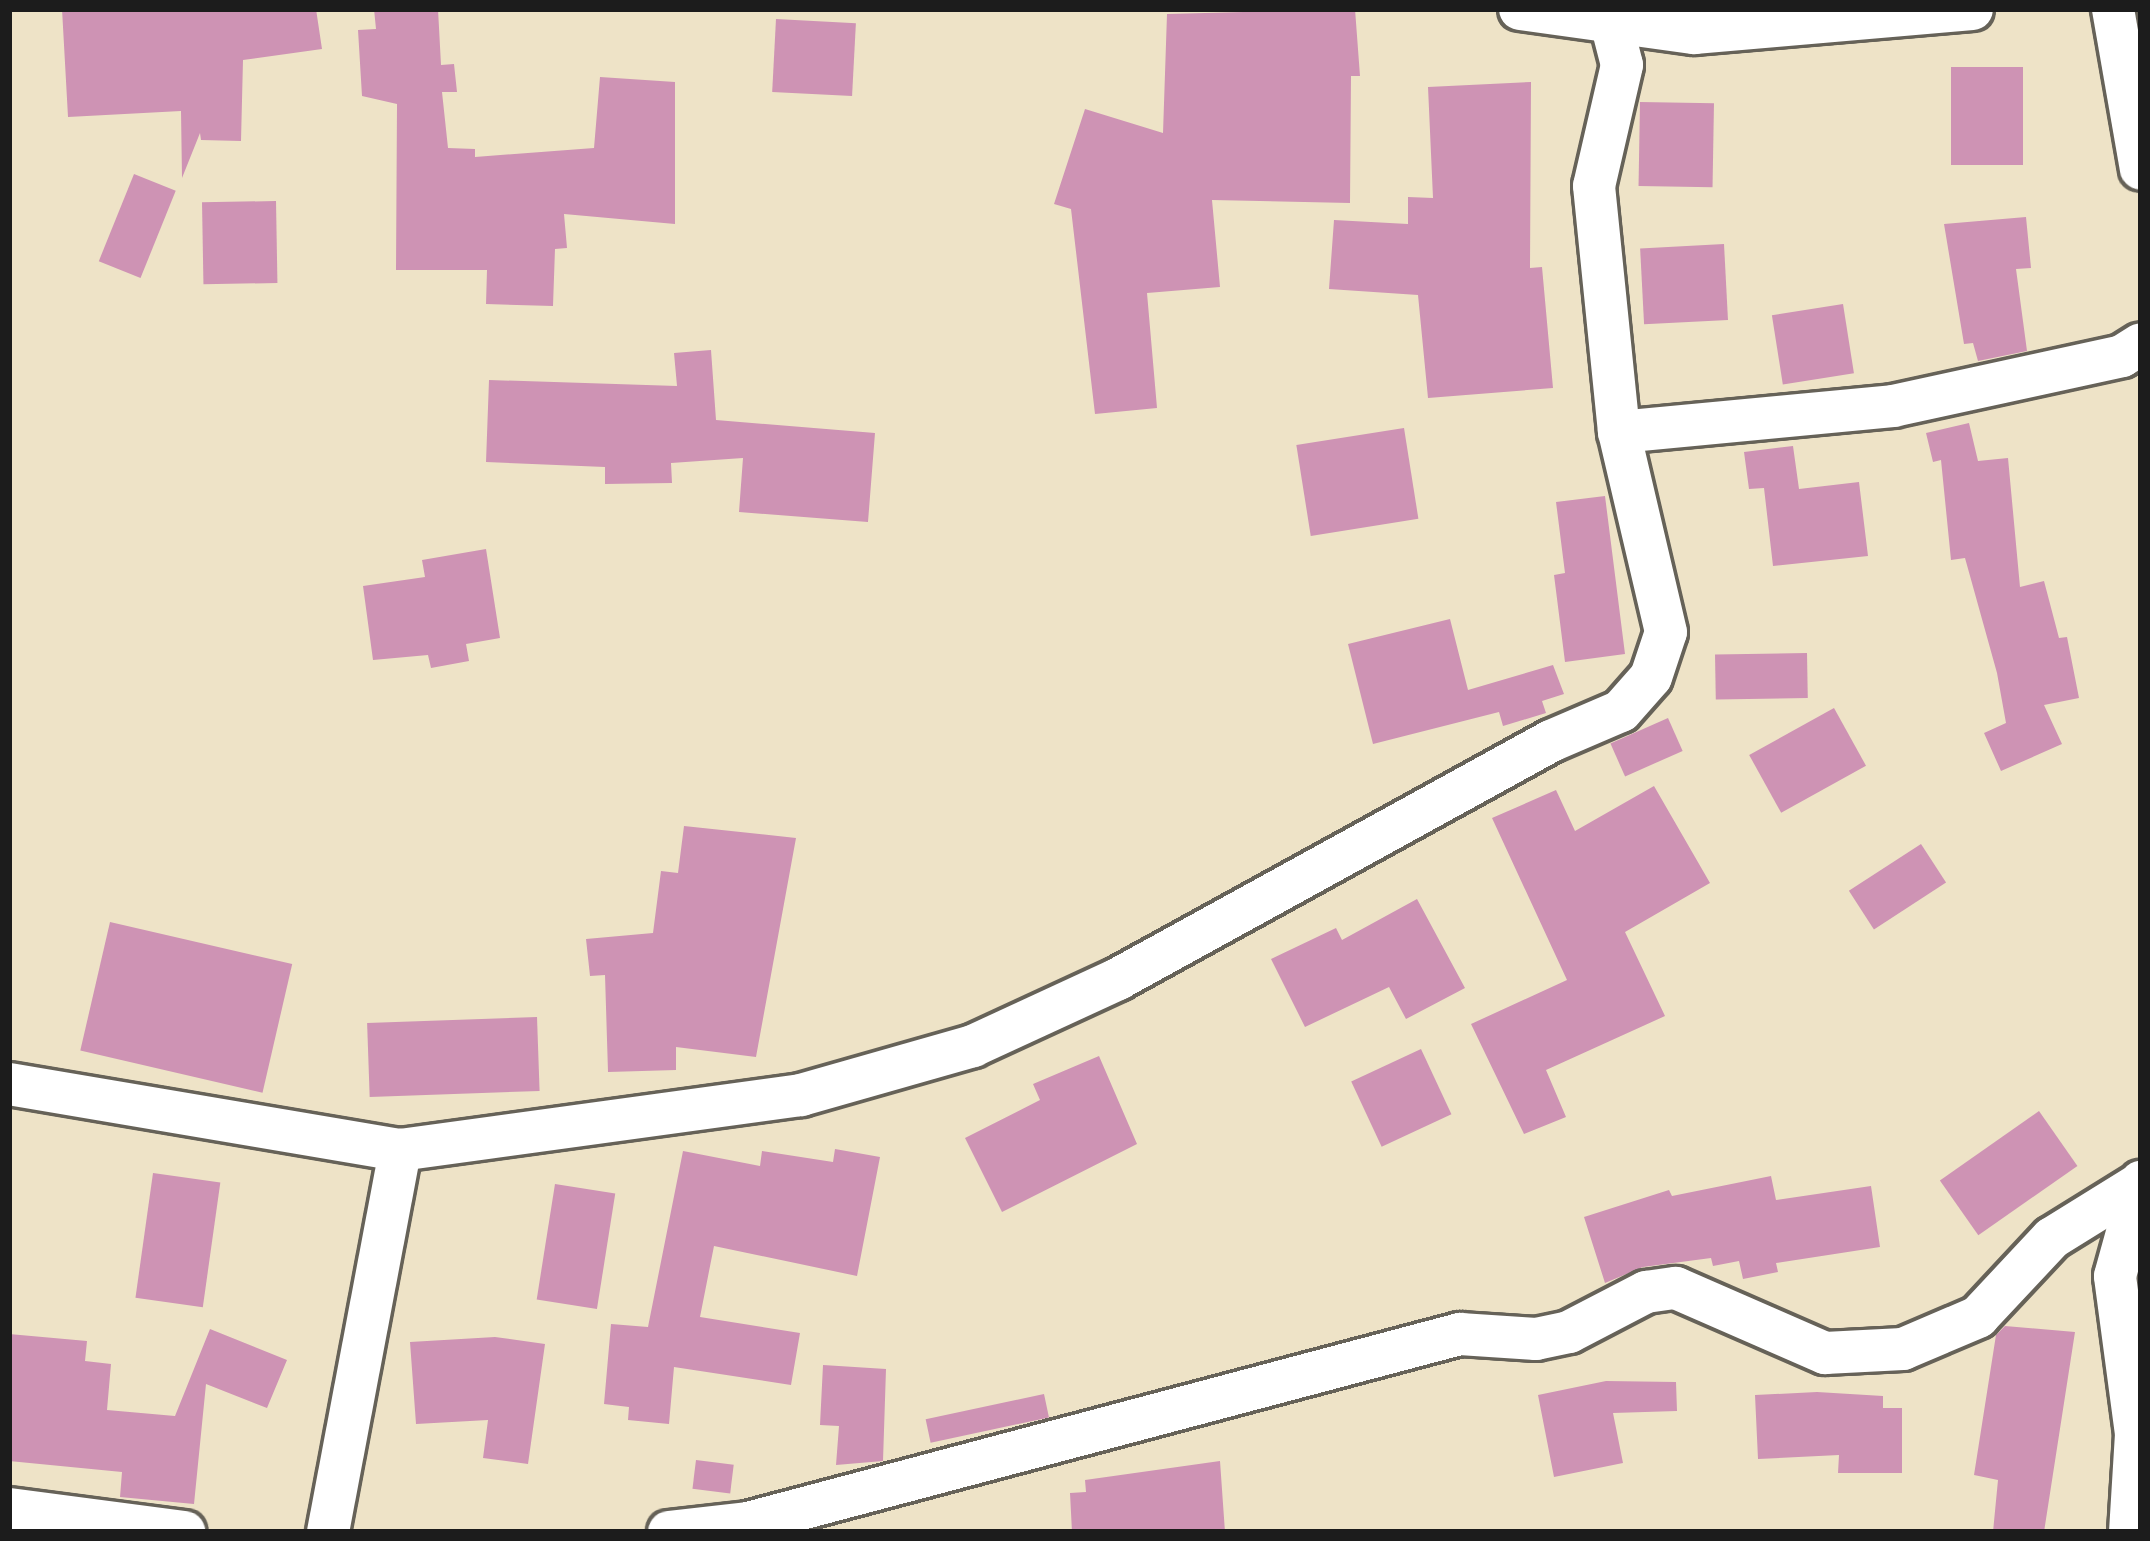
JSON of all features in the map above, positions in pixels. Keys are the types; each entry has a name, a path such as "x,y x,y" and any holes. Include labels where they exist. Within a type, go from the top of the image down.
{"street":[{"path":"1520,9 1612,26 1694,33 1972,9"},
{"path":"2113,9 2141,169"},
{"path":"9,1084 400,1150 801,1095 973,1046 1118,979 1551,740 1621,711 1652,677 1666,632 1619,432 1594,187 1622,65 1612,26"},
{"path":"1619,432 1893,406 2102,362 2141,344"},
{"path":"328,1532 400,1150"},
{"path":"669,1532 748,1527 1460,1334 1536,1339 1569,1332 1646,1292 1676,1288 1825,1353 1903,1349 1978,1317 2052,1238 2140,1183"},
{"path":"2129,1532 2136,1434 2115,1276 2140,1183"},
{"path":"9,1509 184,1532"}],"building":[{"path":"62,9 316,9 322,49 243,60 241,141 201,140 200,133 182,178 181,111 68,117"},
{"path":"374,9 438,9 441,65 454,64 457,92 442,92 448,148 475,149 475,157 594,148 600,77 675,82 675,224 564,214 567,248 555,249 553,306 486,304 487,270 396,270 397,104 362,96 358,30 376,29"},
{"path":"1355,9 1360,76 1351,76 1350,203 1212,200 1220,287 1147,293 1157,408 1095,414 1071,209 1054,204 1085,109 1163,133 1167,14"},
{"path":"776,19 856,23 852,96 772,92"},
{"path":"1951,67 2023,67 2023,165 1951,165"},
{"path":"1531,82 1530,268 1542,267 1553,388 1428,398 1418,295 1329,289 1334,220 1408,224 1408,197 1433,198 1428,87"},
{"path":"1640,102 1714,103 1713,187 1639,186"},
{"path":"134,174 176,191 141,278 99,261"},
{"path":"276,201 277,283 203,284 202,202"},
{"path":"2026,217 2031,268 2016,269 2027,351 1978,361 1973,343 1964,344 1944,224"},
{"path":"1724,244 1728,320 1644,324 1640,248"},
{"path":"1843,304 1854,373 1783,384 1772,315"},
{"path":"711,350 716,420 875,433 868,522 739,512 743,458 671,463 672,483 605,484 605,467 486,462 489,380 677,386 674,353"},
{"path":"1969,423 1978,461 2008,458 2020,587 2044,581 2059,638 2067,637 2079,698 2044,705 2062,744 2001,771 1984,733 2006,723 1997,673 1965,558 1951,560 1941,460 1933,462 1926,433"},
{"path":"1404,428 1418,519 1311,536 1296,445"},
{"path":"1793,446 1799,489 1859,482 1868,556 1773,566 1764,488 1749,489 1744,452"},
{"path":"1605,496 1625,654 1565,662 1554,575 1565,573 1556,502"},
{"path":"486,549 500,638 466,644 469,661 431,668 428,655 373,660 363,586 425,577 422,560"},
{"path":"1450,619 1468,690 1553,665 1564,694 1542,701 1546,713 1503,726 1499,712 1373,744 1348,644"},
{"path":"1807,653 1808,698 1716,700 1715,655"},
{"path":"1834,708 1866,766 1781,813 1749,755"},
{"path":"1668,718 1683,751 1625,777 1610,744"},
{"path":"1654,786 1710,883 1625,932 1665,1016 1546,1070 1566,1117 1524,1134 1471,1024 1567,980 1492,818 1556,790 1575,831"},
{"path":"684,826 796,838 756,1057 676,1047 676,1070 608,1072 605,975 590,976 586,939 653,933 661,871 678,873"},
{"path":"1921,844 1946,883 1874,929 1849,891"},
{"path":"1417,899 1465,988 1406,1019 1389,987 1305,1027 1271,959 1336,928 1342,940"},
{"path":"110,922 292,964 263,1093 80,1051"},
{"path":"537,1017 540,1091 370,1097 367,1023"},
{"path":"1421,1049 1451,1114 1382,1147 1351,1082"},
{"path":"1099,1056 1137,1144 1002,1212 965,1138 1040,1100 1033,1084"},
{"path":"2039,1111 2077,1166 1978,1235 1940,1180"},
{"path":"835,1149 880,1157 857,1276 714,1246 700,1317 800,1333 791,1385 674,1367 669,1424 628,1420 629,1407 604,1404 611,1324 648,1327 683,1151 760,1166 762,1151 833,1162"},
{"path":"153,1173 220,1182 203,1307 135,1298"},
{"path":"1771,1176 1776,1200 1871,1186 1880,1247 1776,1263 1778,1272 1743,1279 1739,1261 1713,1266 1711,1258 1643,1267 1605,1283 1584,1217 1669,1190 1672,1196"},
{"path":"555,1184 615,1194 597,1309 537,1300"},
{"path":"2005,1326 2075,1332 2044,1532 1993,1532 1998,1480 1974,1475 1996,1335"},
{"path":"210,1329 287,1360 267,1408 206,1384 194,1504 120,1497 122,1472 9,1461 9,1334 87,1341 85,1361 111,1364 107,1410 175,1416"},
{"path":"495,1337 545,1344 528,1464 483,1458 488,1420 416,1424 410,1342"},
{"path":"823,1365 886,1369 883,1461 836,1465 839,1426 820,1425"},
{"path":"1606,1381 1676,1382 1677,1411 1613,1413 1623,1463 1554,1477 1538,1395"},
{"path":"1044,1394 1049,1417 931,1443 926,1419"},
{"path":"1755,1395 1883,1396 1883,1408 1902,1408 1902,1473 1838,1473 1839,1455 1758,1459"},
{"path":"696,1460 734,1465 730,1493 692,1489"},
{"path":"1220,1461 1225,1532 1072,1532 1070,1493 1086,1492 1085,1480"}]}
